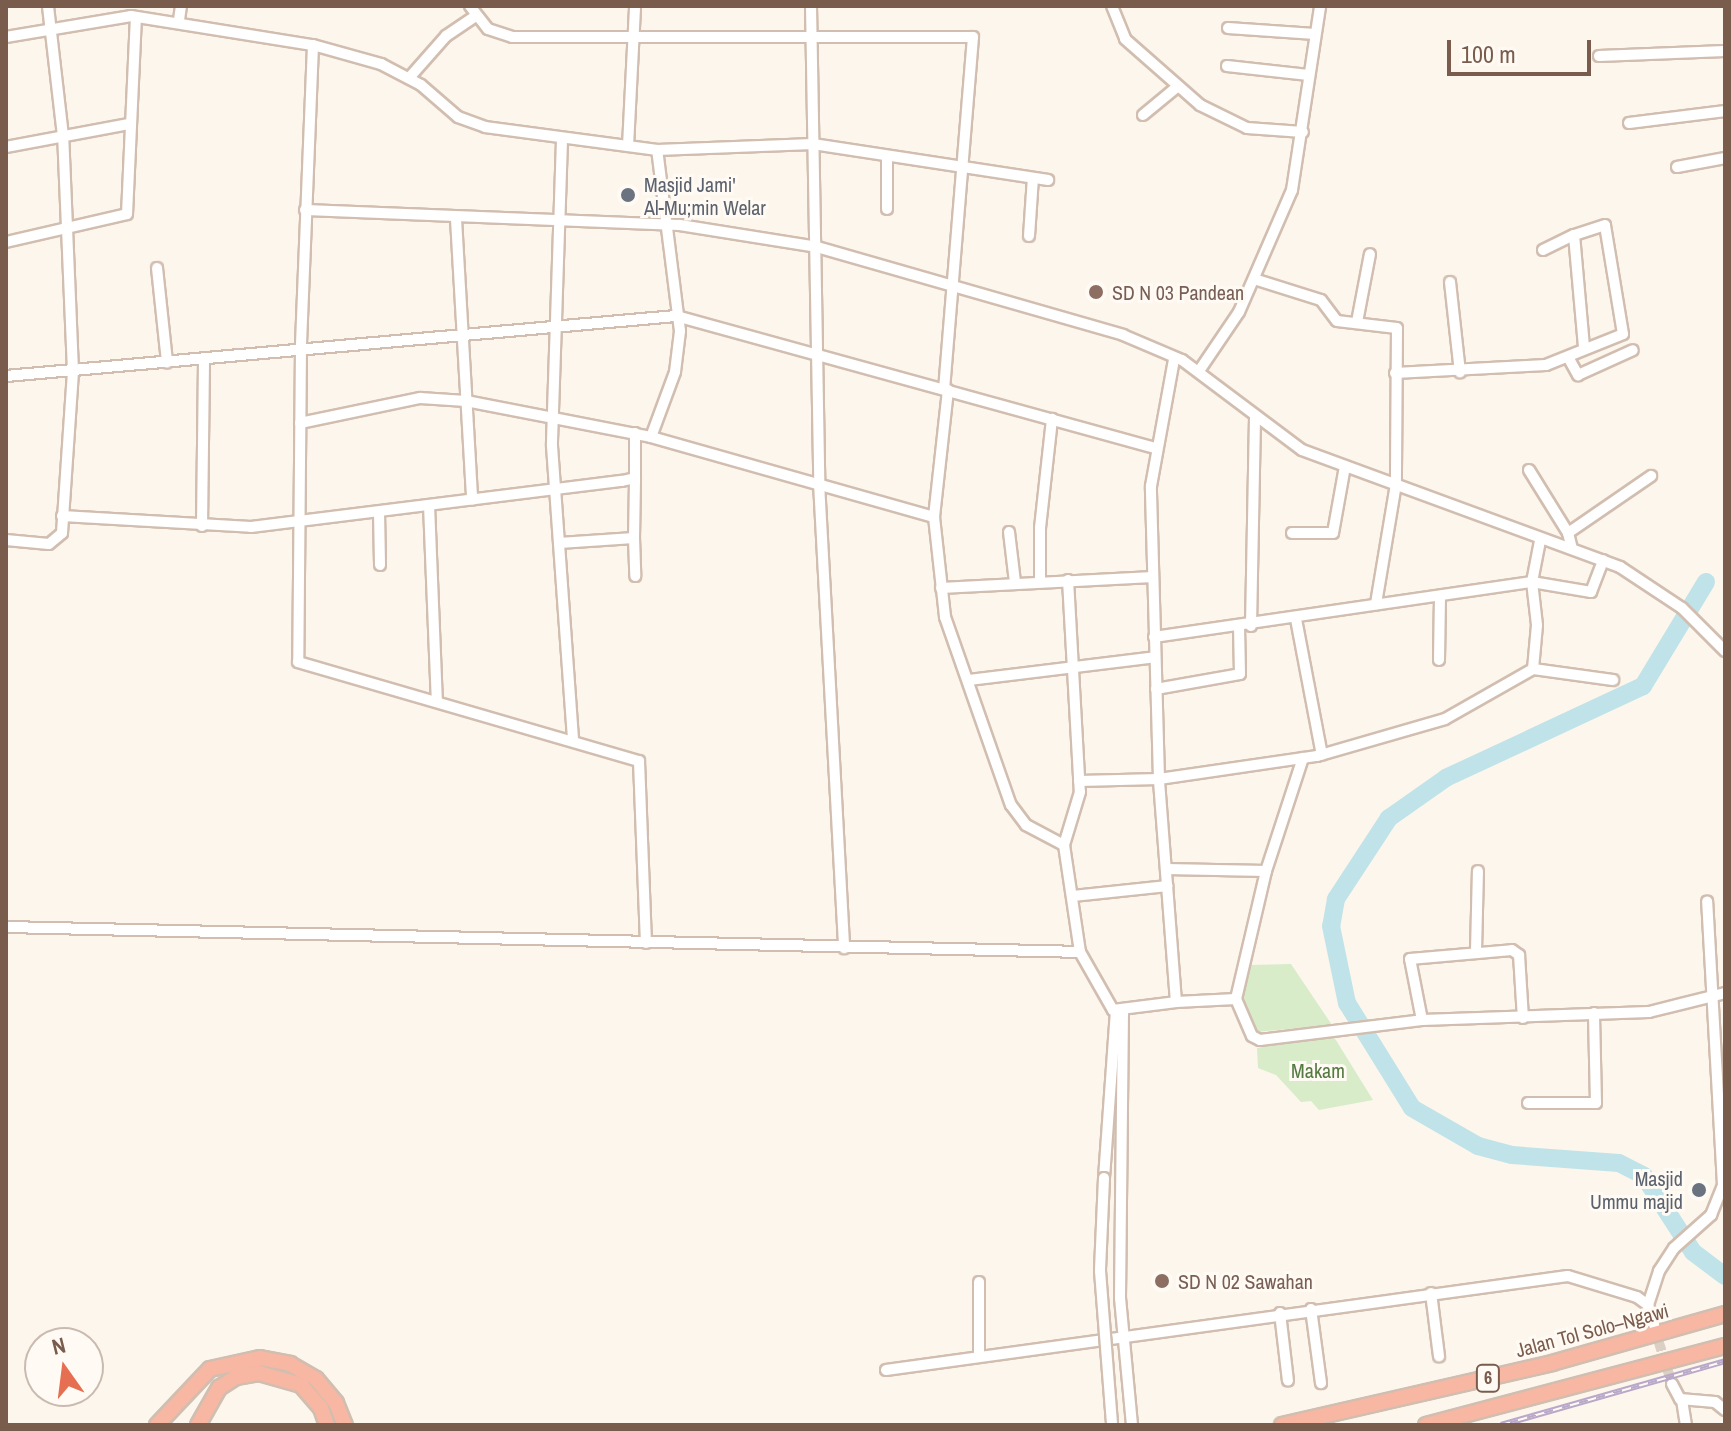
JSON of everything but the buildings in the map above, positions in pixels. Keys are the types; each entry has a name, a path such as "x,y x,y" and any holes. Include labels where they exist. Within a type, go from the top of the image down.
{"highway":[{"name":"Jalan Tol Solo–Ngawi","path":"1282,1425 1725,1314"},
{"name":"6","path":"1426,1425 1719,1348"},
{"path":"157,1425 210,1369 260,1358 290,1364 316,1379 336,1403 345,1425"},
{"path":"198,1425 219,1388 236,1377 259,1373 301,1385 321,1408 327,1425"}],"street":[{"path":"6,540 56,543 62,516 73,371 63,229 63,136 54,28 48,6"},
{"path":"179,20 181,6"},
{"path":"628,146 635,6"},
{"path":"811,6 821,355 819,483 844,948"},
{"path":"1112,6 1125,39 1200,105 1247,128 1303,132"},
{"path":"1199,371 1239,312 1292,190 1320,6"},
{"path":"409,78 472,11 488,29 512,37 812,34 974,37 934,517 941,588 951,641 969,680 1011,805 1026,825 1064,845"},
{"path":"6,242 127,215 136,17"},
{"path":"6,37 136,17 179,20 313,45 409,78 458,117 478,125 562,140 657,150 813,144 1048,180"},
{"path":"1228,28 1315,34"},
{"path":"313,45 296,524 299,664 573,740 643,766 646,943"},
{"path":"1599,56 1725,51"},
{"path":"1227,66 1309,75"},
{"path":"1143,115 1178,86"},
{"path":"1629,123 1725,111"},
{"path":"6,147 129,124"},
{"path":"562,140 555,326 555,490 573,740"},
{"path":"651,437 675,372 680,331 657,150"},
{"path":"887,156 887,209"},
{"path":"1677,167 1725,158"},
{"path":"1029,236 1033,178"},
{"path":"305,210 456,219 667,223 817,247 1143,341 1166,350 1174,360 1199,371 1255,418 1302,450 1540,541 1603,560 1682,608 1725,651"},
{"path":"456,219 472,500"},
{"path":"1395,373 1532,367 1568,357 1584,347 1623,332 1607,227 1574,235 1543,250"},
{"path":"1574,235 1584,347"},
{"path":"1357,322 1370,254"},
{"path":"157,268 167,362"},
{"path":"1254,279 1321,300 1337,321 1397,327 1396,484 1376,604"},
{"path":"1450,282 1460,372"},
{"path":"6,376 462,332 676,316 1156,448"},
{"path":"1568,357 1578,375 1633,350"},
{"path":"202,526 204,359"},
{"path":"1174,360 1156,448 1153,577 1159,779 1176,1002"},
{"path":"300,423 420,398 466,401 635,433 934,517"},
{"path":"1251,626 1255,418"},
{"path":"1040,581 1040,528 1052,419"},
{"path":"635,433 635,576"},
{"path":"1292,533 1333,533 1345,466"},
{"path":"1529,470 1568,533 1572,549"},
{"path":"1568,533 1651,476"},
{"path":"62,516 202,526 296,524 635,478"},
{"path":"429,505 437,700"},
{"path":"379,512 380,565"},
{"path":"1009,532 1015,582"},
{"path":"559,543 634,538"},
{"path":"1533,669 1537,625 1532,582 1540,541"},
{"path":"1154,637 1239,628 1376,604 1532,582 1591,592 1603,560"},
{"path":"941,588 1153,577"},
{"path":"1068,580 1079,801 1064,845 1080,952 1120,1011 1122,1334 1132,1425"},
{"path":"1439,660 1440,596"},
{"path":"1296,619 1322,755"},
{"path":"1156,689 1240,674 1239,628"},
{"path":"969,680 1155,657"},
{"path":"1079,781 1159,779 1322,755 1445,719 1533,669 1613,680"},
{"path":"1303,758 1266,871 1236,999 1257,1040 1422,1020 1649,1012 1725,993"},
{"path":"1166,869 1266,871"},
{"path":"1476,951 1478,871"},
{"path":"1073,896 1167,886"},
{"path":"1654,1325 1648,1305 1659,1271 1674,1248 1711,1215 1724,1185 1722,1114 1709,997 1707,901"},
{"path":"6,927 1080,952"},
{"path":"1422,1020 1410,959 1476,951 1517,952 1523,1018"},
{"path":"1120,1011 1176,1002 1236,999"},
{"path":"1112,1425 1100,1271 1104,1178 1120,1011"},
{"path":"1528,1103 1596,1103 1594,1013"},
{"path":"886,1370 1122,1334 1568,1276 1637,1297 1648,1305"},
{"path":"979,1282 979,1356"},
{"path":"1431,1293 1439,1356"},
{"path":"1311,1309 1321,1383"},
{"path":"1280,1313 1288,1381"},
{"path":"1672,1384 1682,1400 1686,1425"},
{"path":"1682,1400 1715,1402 1725,1410"}],"green space":[{"name":"Makam","path":"1291,964 1332,1025 1256,1032 1242,997 1249,965"},
{"name":"Makam","path":"1318,1036 1334,1037 1373,1100 1319,1110 1311,1101 1301,1102 1276,1075 1258,1068 1257,1048"}],"waterway":[{"path":"1706,582 1643,686 1446,778 1389,818 1336,899 1331,926 1347,1003 1412,1108 1478,1146 1512,1155 1619,1163 1644,1176 1693,1252 1725,1276"}],"tunnel":[{"path":"1654,1327 1672,1384"}],"railway":[{"path":"1501,1425 1725,1361"}],"place":[{"name":"Masjid Jami' Al-Mu;min Welar","path":"628,195"},
{"name":"SD N 03 Pandean","path":"1096,292"},
{"name":"Masjid Ummu majid","path":"1699,1190"},
{"name":"SD N 02 Sawahan","path":"1162,1281"}]}
